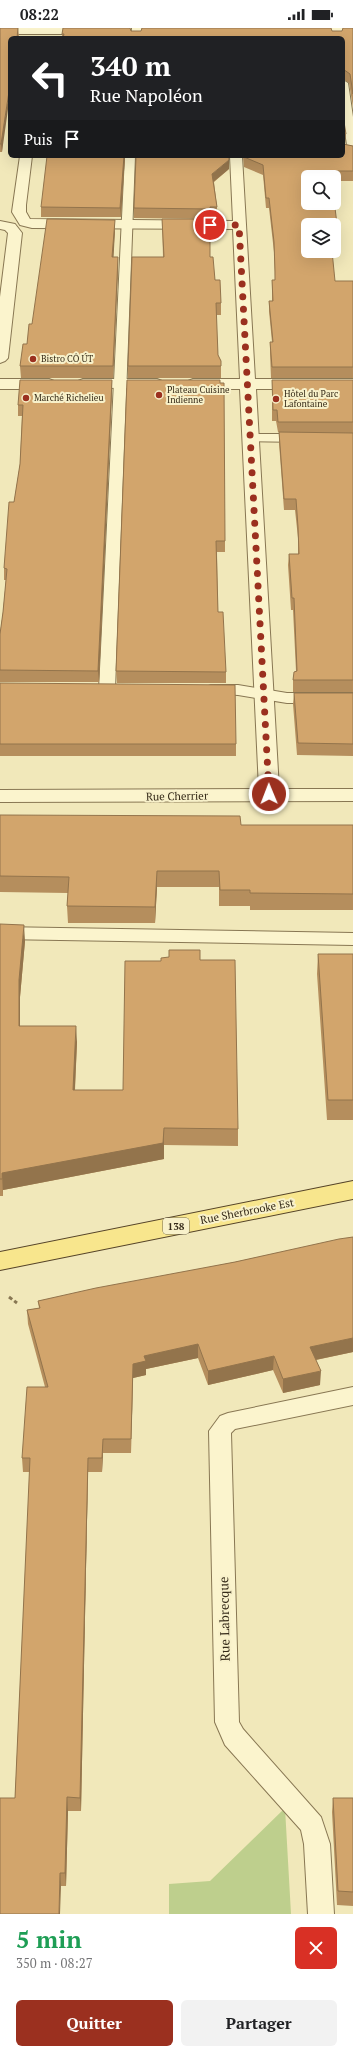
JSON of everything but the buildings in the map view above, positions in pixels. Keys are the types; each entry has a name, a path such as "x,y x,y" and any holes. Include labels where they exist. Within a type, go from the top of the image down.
{"main road":[{"name":"Rue Sherbrooke Est","path":"0,1261 353,1190"}],"street":[{"path":"0,31 106,31"},
{"path":"121,31 151,31"},
{"path":"289,31 353,31"},
{"path":"26,158 19,205 20,212 25,222 41,225 239,225"},
{"path":"236,158 269,794"},
{"path":"0,352 16,233 5,226"},
{"path":"0,384 353,384"},
{"name":"Rue Cherrier","path":"0,796 269,794 353,795"}],"lane":[{"path":"345,102 350,150"},
{"path":"107,689 130,158"},
{"path":"250,438 316,438"},
{"path":"200,690 238,690 287,698 353,698"},
{"path":"0,933 353,939"},
{"name":"Rue Labrecque","path":"321,1914 317,1844 312,1825 300,1809 234,1737 227,1722 220,1431 228,1422 353,1396"}],"path":[{"path":"10,1297 17,1303"}],"green space":[{"path":"285,1808 291,1914 169,1914 169,1884 210,1881"}],"place":[{"name":"Bistro CÔ ÚT","path":"33,359"},
{"name":"Plateau Cuisine Indienne","path":"159,395"},
{"name":"Marché Richelieu","path":"26,398"},
{"name":"Hôtel du Parc Lafontaine","path":"276,399"}],"route":[{"path":"210,225 239,225 269,794"}]}
